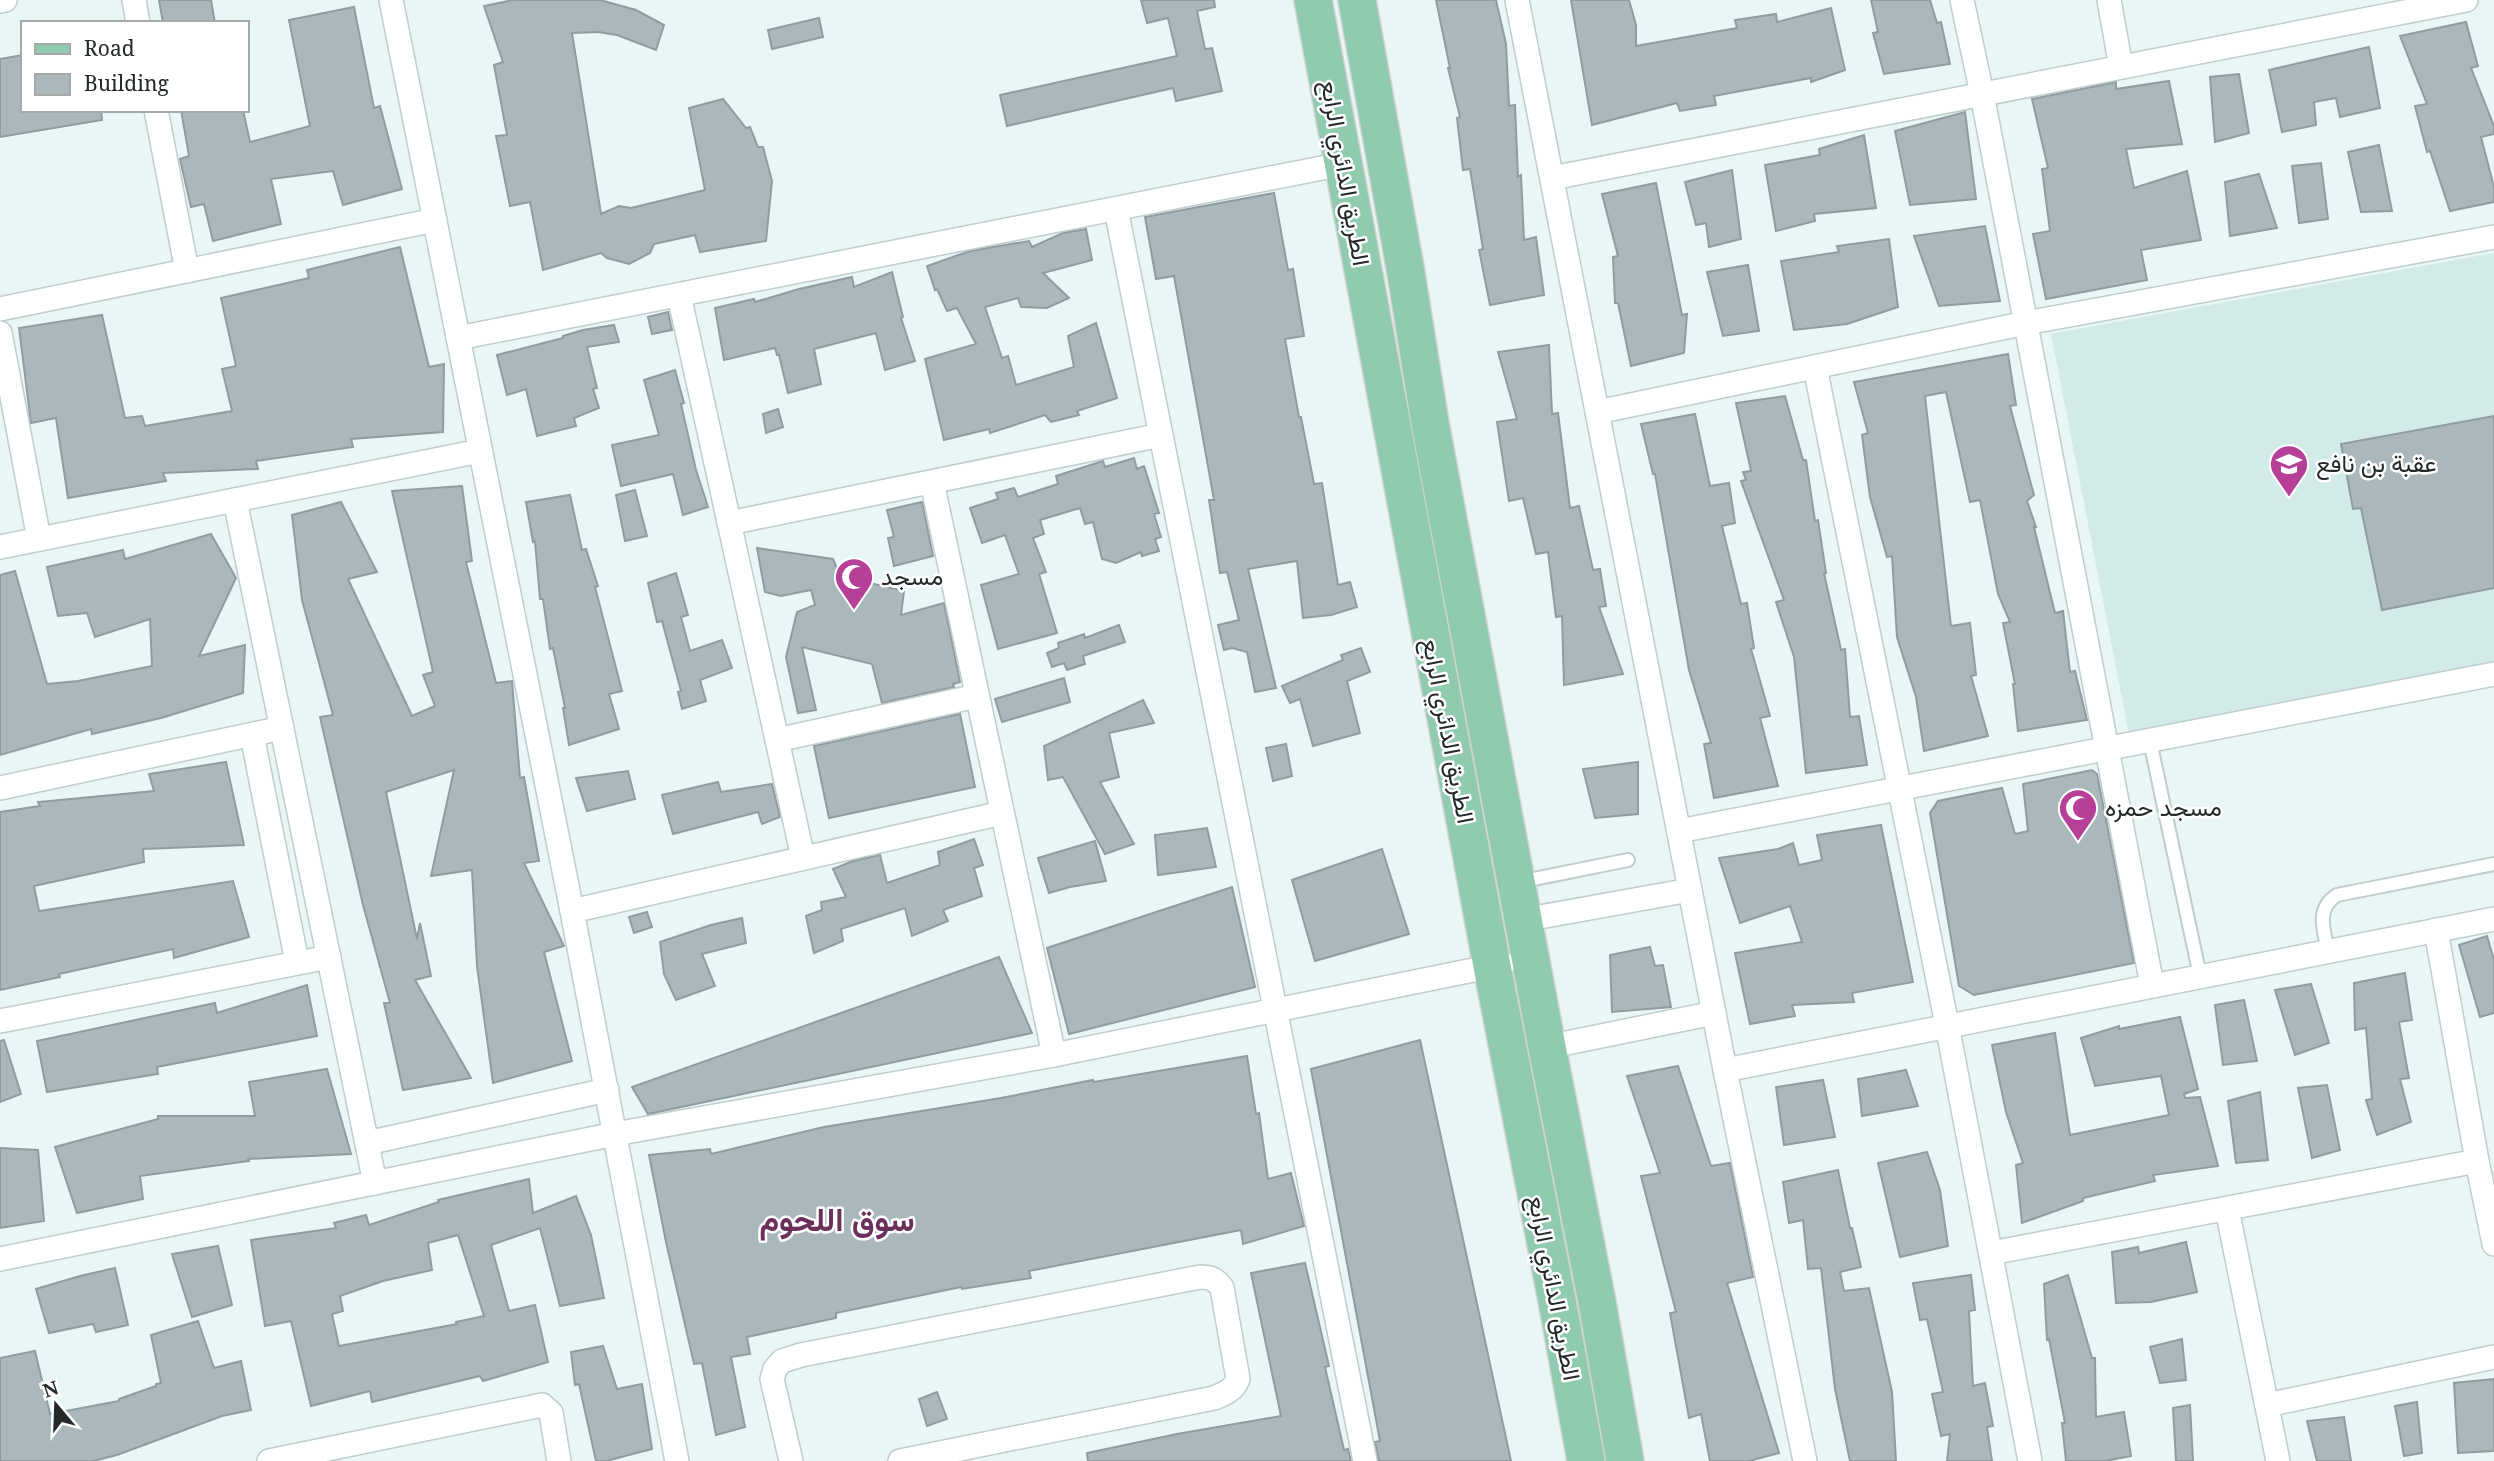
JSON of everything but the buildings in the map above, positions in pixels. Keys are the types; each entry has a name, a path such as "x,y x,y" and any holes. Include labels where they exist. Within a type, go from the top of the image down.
{"main road":[{"name":"الطريق الدائري الرابع","path":"1314,0 1342,164 1586,1461"},
{"name":"الطريق الدائري الرابع","path":"1357,0 1430,423 1625,1461"}],"street":[{"path":"134,0 138,21"},
{"path":"391,0 572,911 677,1461"},
{"path":"1517,0 1725,1070 1805,1461"},
{"path":"1962,0 2152,985"},
{"path":"2109,0 2121,67"},
{"path":"1552,178 2466,0"},
{"path":"156,112 187,271"},
{"path":"458,338 1342,164"},
{"path":"1116,209 1365,1461"},
{"path":"0,309 435,220"},
{"path":"1597,412 2026,323 2494,237"},
{"path":"679,295 803,858"},
{"path":"0,333 39,539"},
{"path":"1815,367 1947,1025 2030,1461"},
{"path":"729,523 1161,435"},
{"path":"0,547 480,451"},
{"path":"932,482 1054,1055"},
{"path":"235,500 375,1183"},
{"path":"1679,831 2494,674"},
{"path":"777,740 977,696"},
{"path":"0,788 282,728"},
{"path":"252,735 298,962"},
{"path":"572,911 1002,813"},
{"path":"1523,920 1690,890"},
{"path":"1725,1070 2494,919"},
{"path":"2436,930 2494,1244"},
{"path":"0,1021 328,957"},
{"path":"0,1259 615,1134 1054,1055 1530,958"},
{"path":"1547,1047 1714,1013"},
{"path":"367,1143 607,1090"},
{"path":"1991,1253 2477,1161"},
{"path":"2227,1209 2278,1461"},
{"path":"791,1461 772,1378 782,1361 841,1346 1200,1277 1209,1277 1222,1288 1238,1379 1236,1385 1223,1394 900,1461"},
{"path":"2267,1405 2494,1357"},
{"path":"269,1461 542,1405 551,1413 559,1461"}],"lane":[{"path":"2150,741 2200,976"},
{"path":"1516,883 1628,860"},
{"path":"2328,951 2321,917 2326,904 2337,895 2494,864"}],"shaded area":[{"name":"عقبة بن نافع","path":"2494,253 2494,663 2129,734 2051,334"}],"place":[{"name":"عقبة بن نافع","path":"2289,498"},
{"name":"مسجد","path":"854,611"},
{"name":"مسجد حمزه","path":"2078,842"}],"district":[{"name":"سوق اللحوم","path":"837,1220"}]}
